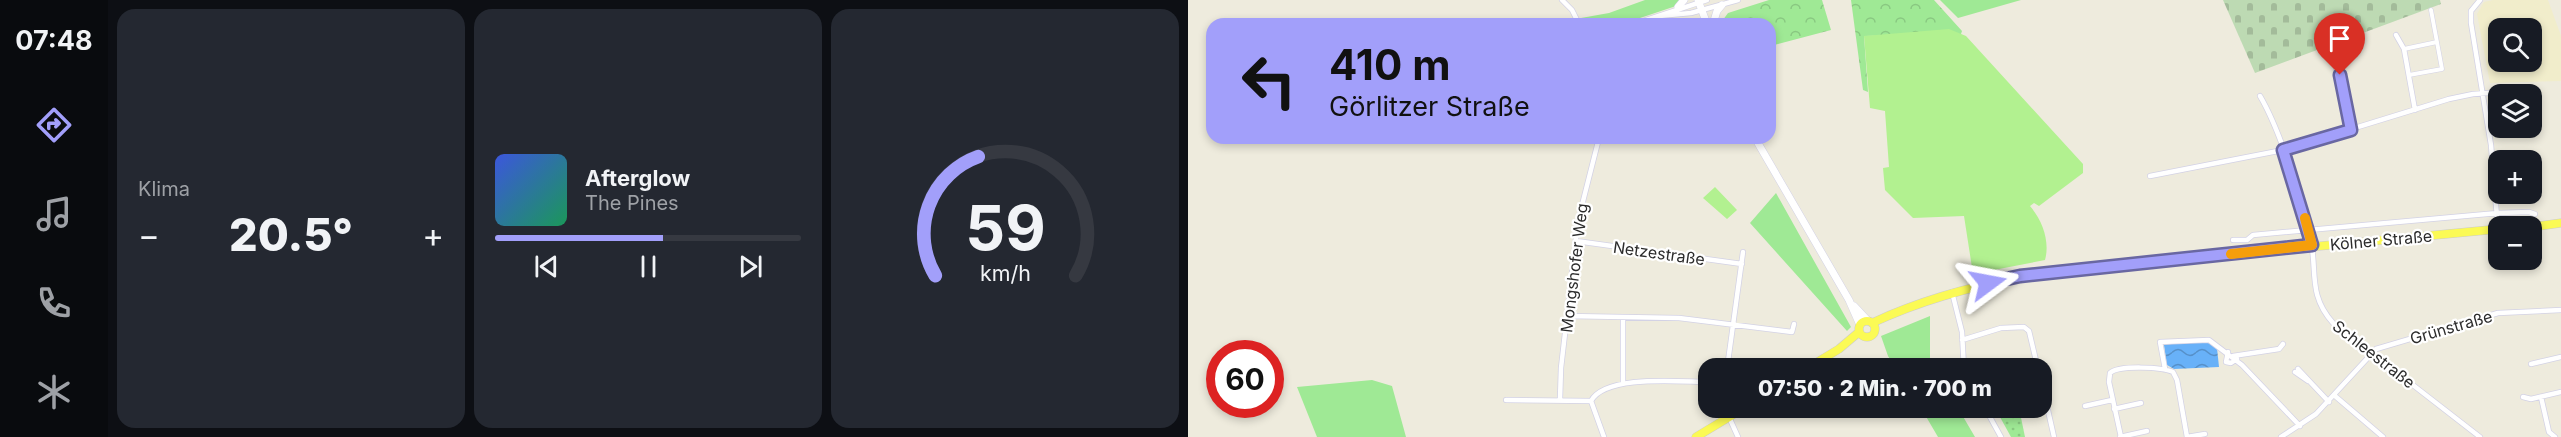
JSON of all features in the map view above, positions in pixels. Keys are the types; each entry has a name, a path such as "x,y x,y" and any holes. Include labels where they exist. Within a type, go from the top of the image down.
{"main road":[{"path":"1678,8 1684,0"},
{"path":"1698,1 1705,18"},
{"path":"1714,18 1722,5"},
{"path":"1758,144 1849,300 1861,331"},
{"path":"2542,226 2561,223"},
{"name":"Kölner Straße","path":"1824,358 1861,331 1908,306 1952,292 2020,276 2312,245 2488,230"},
{"path":"1849,300 1872,325"},
{"name":"Kölner Straße","path":"1861,331 1871,335 1872,325"},
{"path":"1696,437 1727,418"}],"street":[{"path":"1562,0 1576,18"},
{"path":"1653,18 1698,1 1707,0"},
{"path":"1659,16 1702,11 1738,0"},
{"path":"2480,0 2471,11 2471,23 2483,93 2498,216"},
{"path":"2409,75 2442,69 2431,10"},
{"path":"2396,35 2404,48 2415,110"},
{"path":"2404,48 2438,42"},
{"path":"2335,64 2351,130"},
{"path":"2150,176 2283,150 2449,99 2488,93"},
{"name":"Schleestraße","path":"2260,96 2283,150 2309,231 2315,294 2319,305 2333,323 2480,437"},
{"name":"Mongshofer Weg","path":"1560,399 1567,315 1581,204 1597,144"},
{"name":"Kölner Straße","path":"2233,240 2247,240 2253,236 2498,213 2529,212 2535,214"},
{"name":"Netzestraße","path":"1576,241 1742,264"},
{"path":"1729,358 1743,252"},
{"path":"1952,292 1963,358"},
{"name":"Grünstraße","path":"2370,352 2498,313 2561,310"},
{"path":"1567,315 1734,324 1792,332 1794,324"},
{"path":"1623,317 1623,383"},
{"path":"1962,340 2009,327 2024,327 2029,331 2035,358"},
{"path":"2164,369 2160,342 2206,339 2235,357 2300,426"},
{"path":"2228,352 2225,357 2226,362 2231,363 2235,357 2279,349 2283,344"},
{"path":"2281,437 2300,426 2330,402 2370,352"},
{"path":"2531,364 2561,357"},
{"path":"2146,431 2121,437 2109,382 2114,370 2164,369 2173,372 2177,380 2187,437 2205,434"},
{"path":"2297,371 2330,402"},
{"path":"1590,401 1594,395 1623,383 1698,382"},
{"path":"2523,397 2541,397 2561,392"},
{"path":"2335,396 2383,437"},
{"path":"2541,397 2549,432 2555,437"},
{"path":"1506,400 1590,401"},
{"path":"2085,406 2112,400"},
{"path":"1590,401 1604,437"},
{"path":"2114,409 2141,403"},
{"path":"1729,418 1738,437"},
{"path":"1991,418 2001,437"},
{"path":"2050,418 2054,437"},
{"path":"1710,429 1714,437"}],"shaded area":[{"path":"2493,0 2548,0 2561,36 2561,81 2490,83 2477,14 2484,2"}],"green space":[{"path":"1645,0 1681,0 1676,6 1640,18 1581,18 1609,13"},
{"path":"1769,0 1822,0 1831,30 1776,44 1776,18 1724,18 1728,13"},
{"path":"1851,0 1934,0 1962,31 1961,34 1864,36 1868,92 1863,90"},
{"path":"1940,0 2021,0 1958,18"},
{"path":"2223,0 2440,0 2441,4 2255,73"},
{"path":"1949,29 1966,36 2083,164 2083,173 2039,206 2034,203 2030,206 2039,218 2046,239 2045,260 1973,274 1964,216 1913,218 1885,190 1883,168 1889,167 1885,111 1870,108 1864,36"},
{"path":"1715,187 1737,210 1727,219 1703,198"},
{"path":"1776,193 1851,327 1847,331 1750,223"},
{"path":"1930,316 1930,358 1889,358 1881,336"},
{"path":"1372,380 1392,386 1406,437 1317,437 1297,387"},
{"path":"1927,418 1964,418 1975,437 1938,437"},
{"path":"2001,418 2021,418 2025,437 2011,437"}],"water":[{"path":"2203,340 2217,348 2219,367 2174,369 2167,365 2164,345"}],"slow traffic":[{"path":"2231,254 2312,245 2305,218"}],"route":[{"path":"1988,283 2020,276 2312,245 2283,150 2351,130 2340,75"}]}
